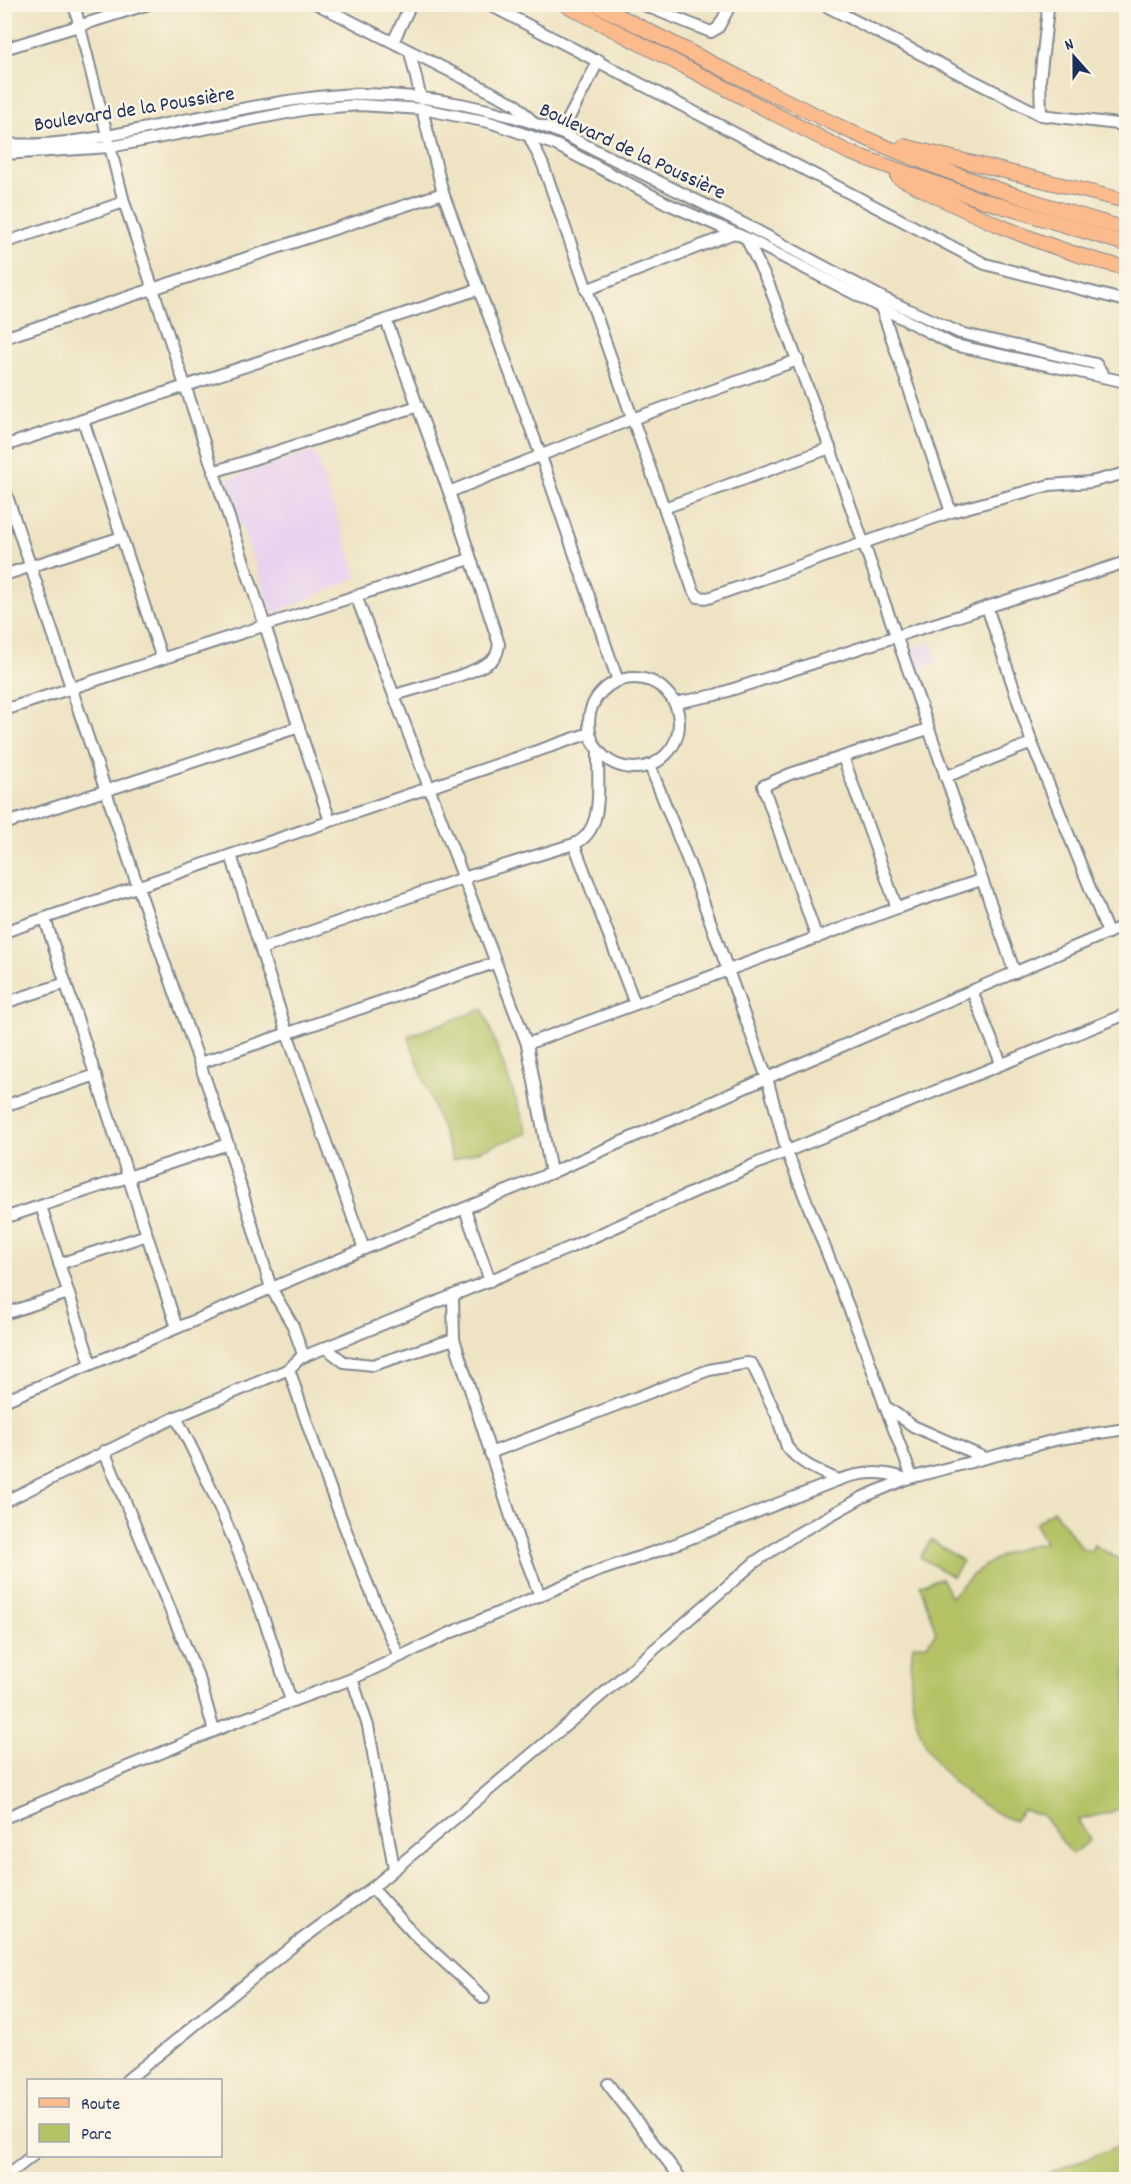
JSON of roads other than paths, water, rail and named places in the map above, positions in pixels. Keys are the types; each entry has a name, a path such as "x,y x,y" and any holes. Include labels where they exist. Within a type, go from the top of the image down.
{"main road":[{"path":"564,4 964,211 1025,237 1126,268"},
{"path":"595,4 785,101 927,164 1053,208 1126,229"},
{"path":"857,134 1014,176 1126,201"},
{"path":"848,152 1048,222 1126,244"}],"street":[{"path":"74,4 123,202 330,821"},
{"path":"4,49 149,4"},
{"path":"317,4 514,104 532,121"},
{"path":"393,42 411,4"},
{"path":"488,4 599,60 985,264 1126,301"},
{"path":"641,4 711,32 718,28 731,4"},
{"path":"822,4 838,8 1041,115 1126,125"},
{"path":"1039,4 1048,9 1040,88 1041,115"},
{"path":"410,52 443,193 540,456 618,681"},
{"path":"561,133 599,60"},
{"name":"Boulevard de la Poussière","path":"421,104 489,122 556,144 668,204 746,238 882,310 954,345 1126,382"},
{"name":"Boulevard de la Poussière","path":"4,154 109,141 308,110 360,105 421,104 532,121 561,133 750,227 883,298 960,333 1096,364 1105,377"},
{"path":"529,136 543,165 693,590 698,597 708,598 951,512 1050,485 1091,482 1126,473"},
{"name":"Boulevard de la Poussière","path":"4,144 109,141"},
{"path":"4,338 443,193"},
{"path":"4,243 123,202"},
{"path":"750,227 746,238 758,259 798,360 898,635 928,729 1014,972"},
{"path":"586,290 734,233"},
{"path":"4,446 478,289"},
{"path":"882,310 951,512"},
{"path":"386,320 450,492 499,644 498,653 478,668 395,695"},
{"path":"450,492 632,419 798,360"},
{"path":"213,472 418,406"},
{"path":"83,420 162,659"},
{"path":"664,508 830,448"},
{"path":"4,487 138,887 228,1144 272,1288 293,1326 302,1358"},
{"path":"4,575 122,537"},
{"path":"4,710 470,559"},
{"path":"675,703 715,695 1126,562"},
{"path":"356,596 494,963 527,1044 551,1173"},
{"path":"987,607 1032,743 1108,933"},
{"path":"644,679 657,683 675,703 679,717 679,732 673,746 663,758 650,766 622,767 609,761 598,751 590,733 590,714 597,696 618,681 644,679"},
{"path":"4,824 299,727"},
{"path":"817,938 763,786 790,774 928,729"},
{"path":"4,932 590,733"},
{"path":"945,777 1032,743"},
{"path":"261,949 463,878 585,840 592,831 596,810 598,751"},
{"path":"843,757 897,908"},
{"path":"650,766 728,970 767,1078 787,1152 864,1346 909,1478"},
{"path":"574,844 635,1004"},
{"path":"231,855 287,1033 364,1249"},
{"path":"527,1044 897,908 981,880"},
{"path":"45,919 177,1328"},
{"path":"4,1401 551,1173 1126,925"},
{"path":"200,1063 494,963"},
{"path":"4,1003 66,983"},
{"path":"972,991 1001,1063"},
{"path":"4,1502 176,1417 289,1369 302,1358 453,1297 787,1152 1126,1014"},
{"path":"4,1106 96,1075"},
{"path":"4,1218 228,1144"},
{"path":"41,1206 91,1364"},
{"path":"465,1209 490,1281"},
{"path":"58,1264 147,1235"},
{"path":"4,1314 68,1293"},
{"path":"453,1297 454,1339 518,1539 540,1596"},
{"path":"326,1348 344,1362 373,1365 454,1339"},
{"path":"490,1453 709,1370 747,1363 752,1364 765,1390 787,1447 793,1455 811,1468 838,1480"},
{"path":"289,1369 311,1437 376,1605 399,1656"},
{"path":"885,1406 913,1426 983,1457"},
{"path":"176,1417 239,1546 270,1631 291,1701"},
{"path":"128,2079 294,1945 372,1888 589,1706 754,1562 863,1497 909,1478 1059,1439 1126,1429"},
{"path":"104,1451 200,1682 214,1731"},
{"path":"4,1818 214,1731 352,1679 399,1656 540,1596 838,1480 855,1474 884,1472 909,1478"},
{"path":"352,1679 368,1726 394,1868"},
{"path":"372,1888 414,1934 484,1998"},
{"path":"608,2084 682,2180"},
{"path":"4,2178 31,2157"}]}
